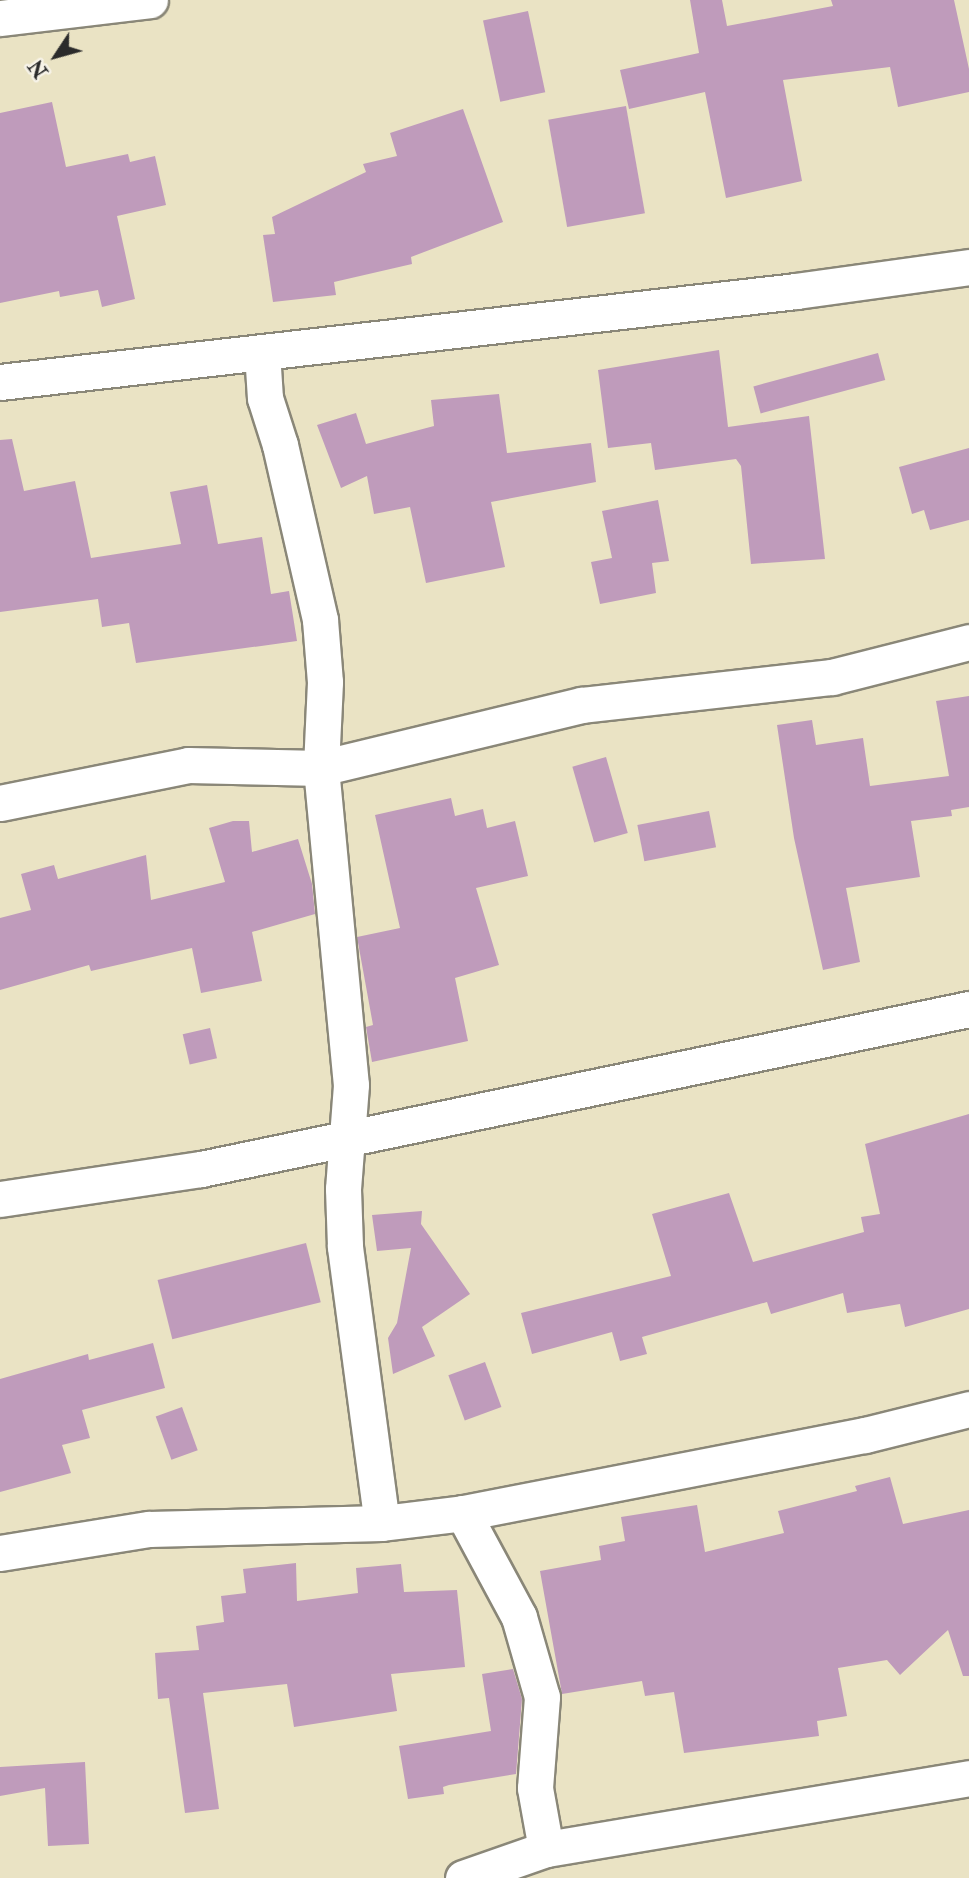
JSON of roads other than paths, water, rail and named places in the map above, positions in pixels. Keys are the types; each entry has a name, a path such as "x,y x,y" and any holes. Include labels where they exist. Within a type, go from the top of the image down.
{"street":[{"path":"0,18 150,0"},
{"path":"0,382 796,291 969,267"},
{"path":"262,352 265,398 281,445 320,620 325,682 321,768 351,1085 346,1140 345,1247 382,1523"},
{"path":"0,803 188,765 321,768 582,705 832,677 969,642"},
{"path":"0,1199 201,1169 969,1009"},
{"path":"0,1553 149,1530 382,1523 463,1513 866,1435 969,1409"},
{"path":"463,1513 519,1617 542,1697 534,1788 546,1849"},
{"path":"475,1877 546,1849 969,1779"}]}
